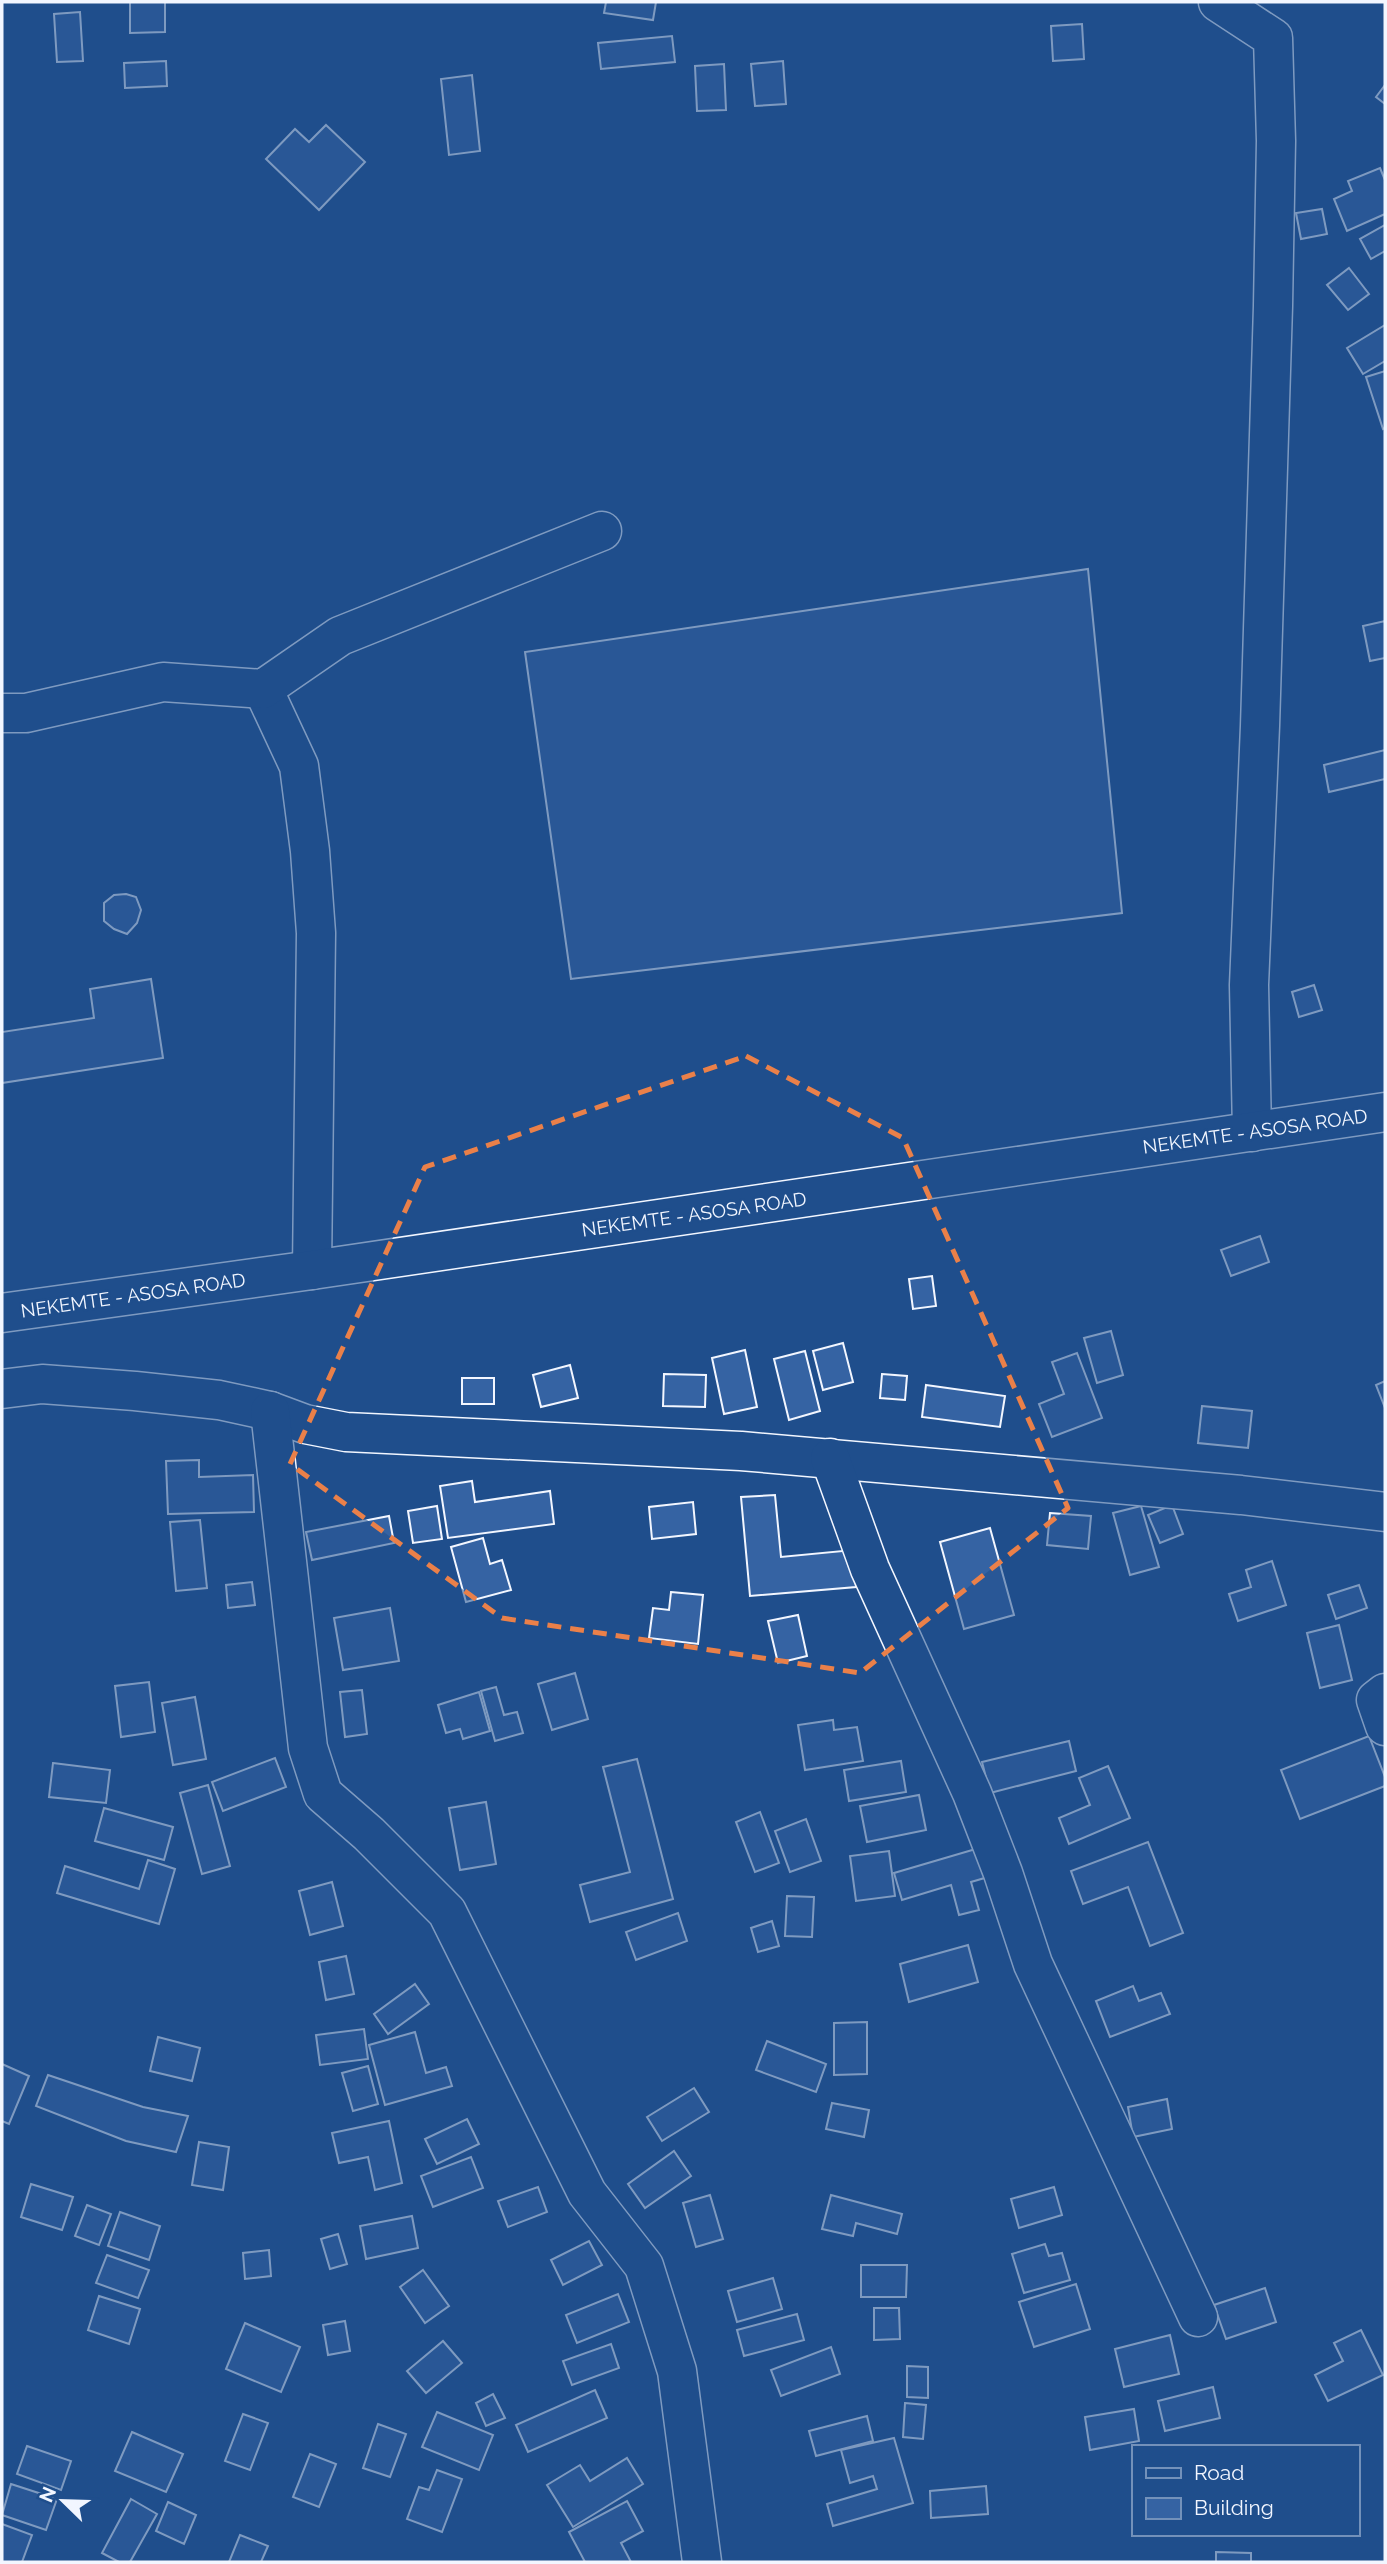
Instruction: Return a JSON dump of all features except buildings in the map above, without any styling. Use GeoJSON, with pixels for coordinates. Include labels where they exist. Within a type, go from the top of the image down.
{"type":"FeatureCollection","features":[{"type":"Feature","properties":{"kind":"main road"},"geometry":{"type":"LineString","coordinates":[[1218,2],[1273,37],[1276,141],[1273,306],[1261,712],[1249,985],[1252,1132]]}},
{"type":"Feature","properties":{"kind":"main road"},"geometry":{"type":"LineString","coordinates":[[2,713],[26,713],[163,682],[263,689],[340,636],[602,530]]}},
{"type":"Feature","properties":{"kind":"main road"},"geometry":{"type":"LineString","coordinates":[[263,689],[299,766],[310,851],[316,933],[312,1270]]}},
{"type":"Feature","properties":{"kind":"main road","name":"NEKEMTE - ASOSA ROAD"},"geometry":{"type":"LineString","coordinates":[[2,1313],[1385,1112]]}},
{"type":"Feature","properties":{"kind":"main road"},"geometry":{"type":"LineString","coordinates":[[2,1389],[42,1384],[219,1400],[345,1432],[741,1451],[1241,1495],[1385,1512]]}},
{"type":"Feature","properties":{"kind":"main road"},"geometry":{"type":"LineString","coordinates":[[270,1411],[308,1748],[323,1794],[369,1834],[447,1912],[587,2193],[644,2266],[677,2371],[702,2562]]}},
{"type":"Feature","properties":{"kind":"main road"},"geometry":{"type":"LineString","coordinates":[[831,1458],[870,1569],[972,1793],[1003,1873],[1033,1964],[1198,2317]]}},
{"type":"Feature","properties":{"kind":"main road"},"geometry":{"type":"LineString","coordinates":[[1385,1693],[1376,1700],[1385,1726]]}},
{"type":"Feature","properties":{"kind":"highlighted area"},"geometry":{"type":"Polygon","coordinates":[[[746,1056],[903,1138],[1068,1508],[860,1673],[502,1618],[290,1464],[425,1167],[746,1056]]]}}]}
